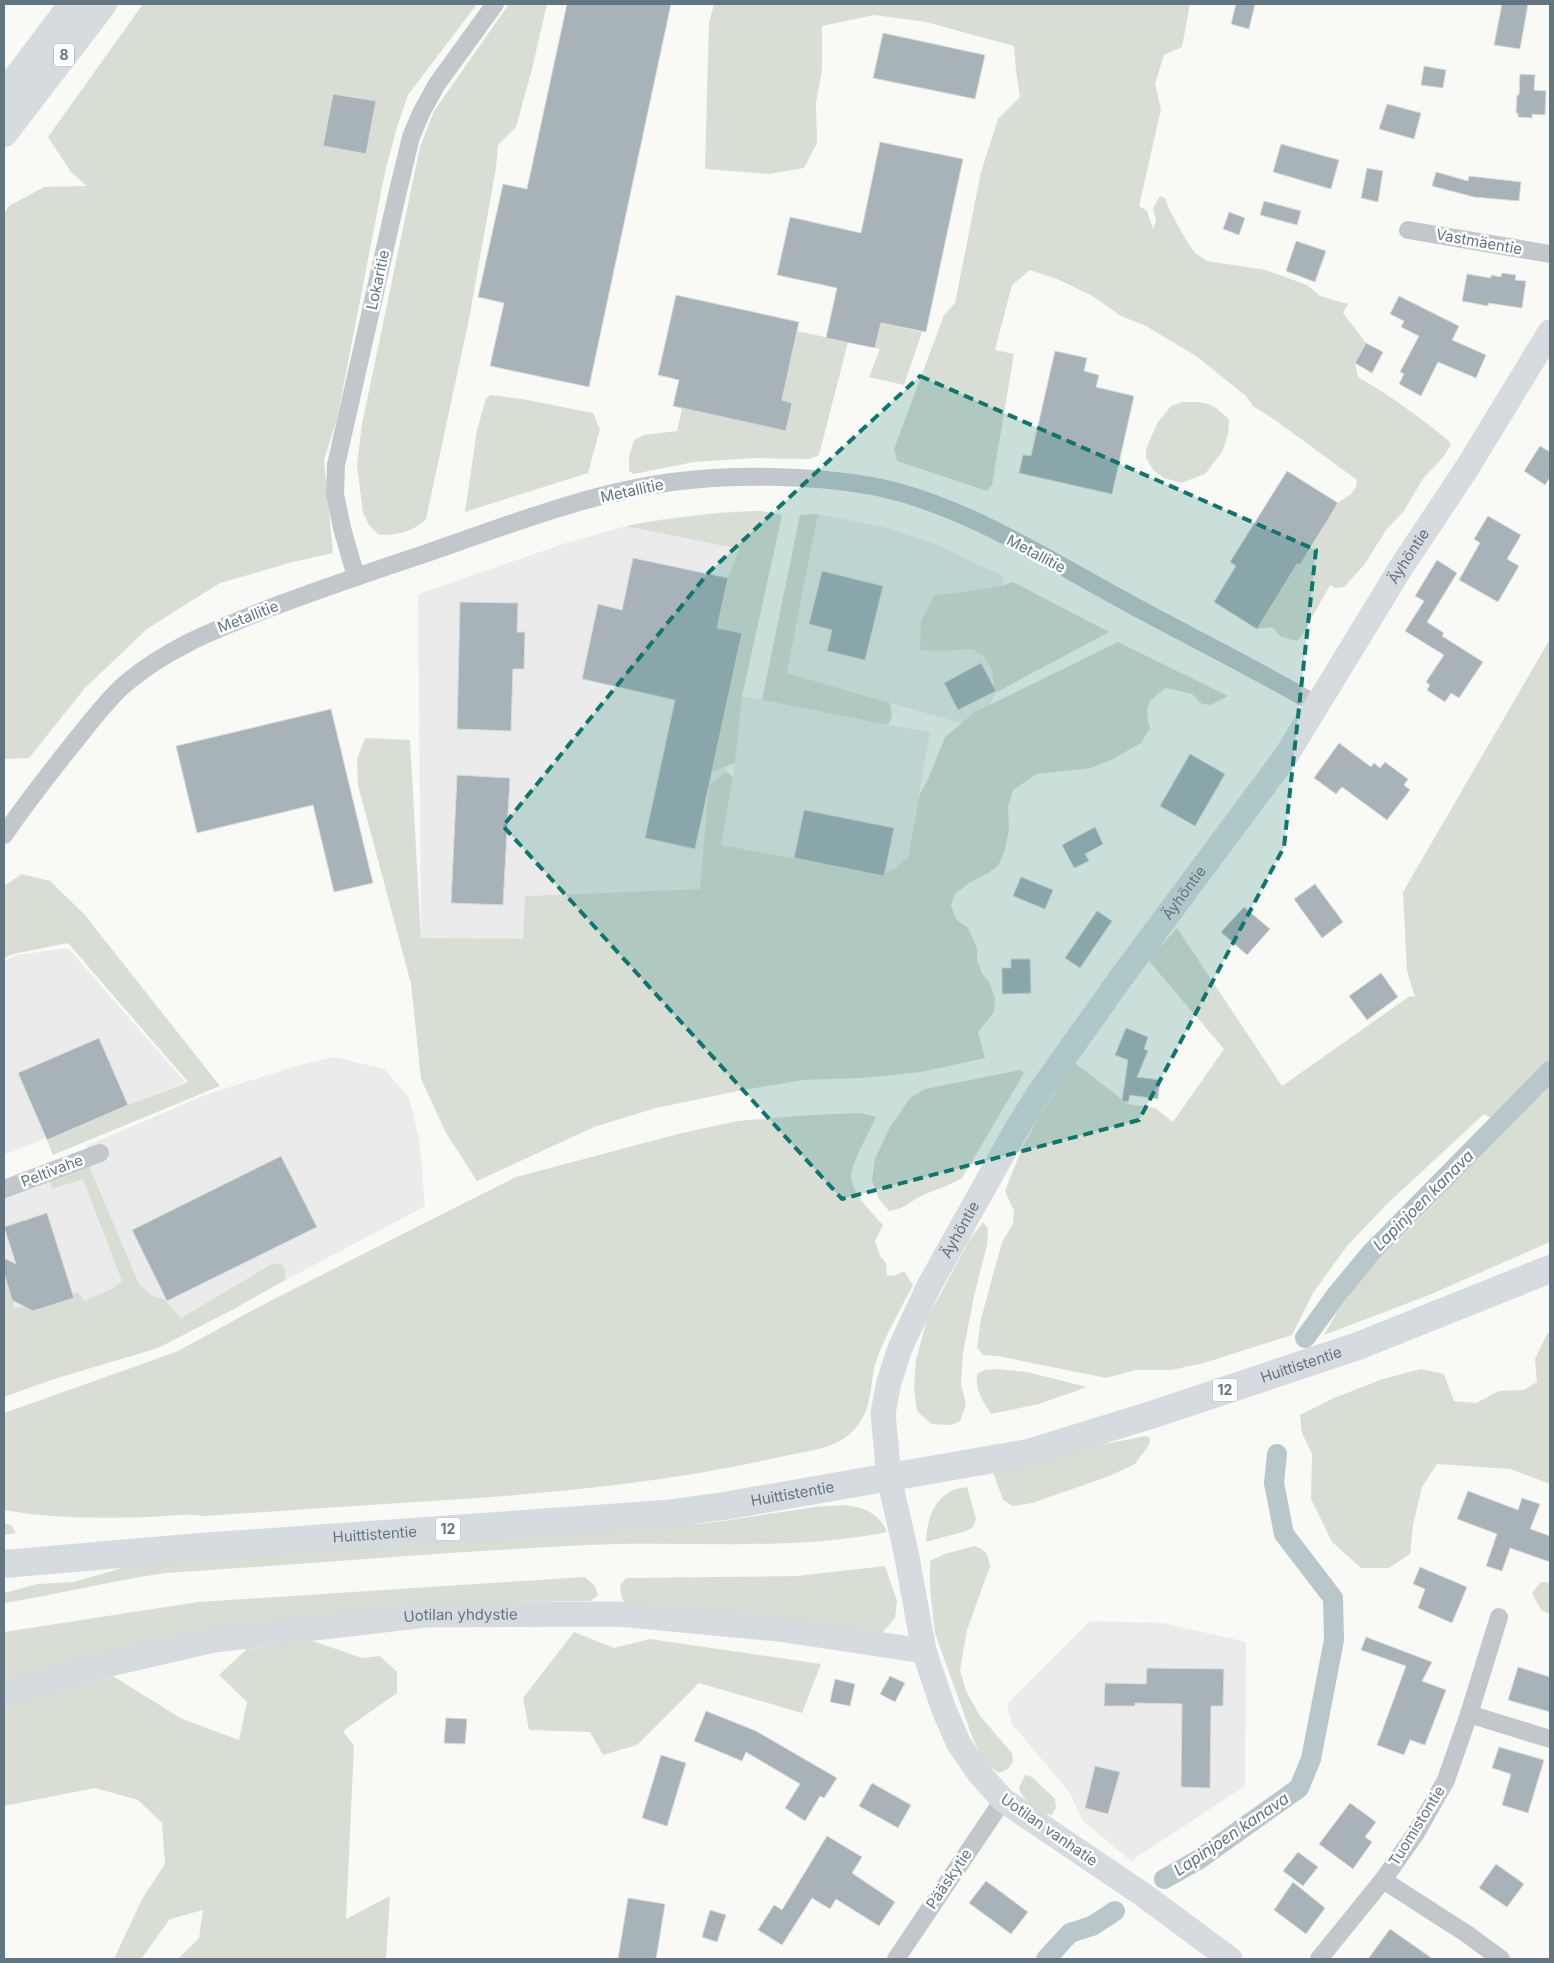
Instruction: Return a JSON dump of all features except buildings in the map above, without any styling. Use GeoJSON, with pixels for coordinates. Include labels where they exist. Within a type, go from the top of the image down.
{"type":"FeatureCollection","features":[{"type":"Feature","properties":{"kind":"highway","name":"8"},"geometry":{"type":"LineString","coordinates":[[4,95],[73,4]]}},
{"type":"Feature","properties":{"kind":"highway","name":"8"},"geometry":{"type":"LineString","coordinates":[[4,133],[103,4]]}},
{"type":"Feature","properties":{"kind":"highway","name":"Huittistentie"},"geometry":{"type":"LineString","coordinates":[[4,1564],[200,1547],[665,1514],[724,1506],[1028,1453],[1145,1417],[1358,1346],[1550,1269]]}},
{"type":"Feature","properties":{"kind":"main road","name":"Äyhöntie"},"geometry":{"type":"LineString","coordinates":[[889,1478],[883,1412],[889,1382],[900,1348],[930,1284],[997,1162],[1045,1085],[1123,975],[1286,756],[1400,569],[1467,468],[1550,332]]}},
{"type":"Feature","properties":{"kind":"main road","name":"Uotilan vanhatie"},"geometry":{"type":"LineString","coordinates":[[889,1478],[906,1552],[924,1651],[944,1710],[960,1744],[979,1773],[1003,1800],[1142,1894],[1230,1959]]}},
{"type":"Feature","properties":{"kind":"main road","name":"Uotilan yhdystie"},"geometry":{"type":"LineString","coordinates":[[4,1694],[105,1665],[214,1640],[426,1615],[618,1614],[778,1629],[924,1651]]}},
{"type":"Feature","properties":{"kind":"street","name":"Lokaritie"},"geometry":{"type":"LineString","coordinates":[[356,577],[338,511],[336,465],[397,195],[412,137],[422,113],[437,84],[495,4]]}},
{"type":"Feature","properties":{"kind":"street","name":"Vastmäentie"},"geometry":{"type":"LineString","coordinates":[[1408,230],[1550,254]]}},
{"type":"Feature","properties":{"kind":"street","name":"Metallitie"},"geometry":{"type":"LineString","coordinates":[[4,834],[94,718],[123,686],[162,657],[201,635],[356,577],[536,516],[606,495],[668,482],[750,477],[817,480],[873,486],[930,503],[1020,544],[1317,705]]}},
{"type":"Feature","properties":{"kind":"street","name":"Peltivahe"},"geometry":{"type":"LineString","coordinates":[[4,1189],[100,1153]]}},
{"type":"Feature","properties":{"kind":"street","name":"Tuomistontie"},"geometry":{"type":"LineString","coordinates":[[1319,1959],[1383,1880],[1416,1833],[1446,1780],[1469,1714],[1498,1617]]}},
{"type":"Feature","properties":{"kind":"street"},"geometry":{"type":"LineString","coordinates":[[1469,1714],[1550,1739]]}},
{"type":"Feature","properties":{"kind":"street","name":"Pääskytie"},"geometry":{"type":"LineString","coordinates":[[896,1959],[1003,1800]]}},
{"type":"Feature","properties":{"kind":"street"},"geometry":{"type":"LineString","coordinates":[[1383,1880],[1501,1959]]}},
{"type":"Feature","properties":{"kind":"highlighted area"},"geometry":{"type":"Polygon","coordinates":[[[920,376],[1316,550],[1284,847],[1139,1120],[842,1199],[503,826],[709,572],[920,376]]]}},
{"type":"Feature","properties":{"kind":"shaded area"},"geometry":{"type":"Polygon","coordinates":[[[143,4],[477,4],[408,95],[385,172],[337,419],[324,460],[333,553],[293,562],[220,583],[147,629],[85,688],[29,758],[4,759],[4,213],[9,206],[44,187],[87,186],[71,172],[48,137],[143,4]]]}},
{"type":"Feature","properties":{"kind":"shaded area"},"geometry":{"type":"Polygon","coordinates":[[[509,4],[547,4],[516,127],[498,145],[496,168],[469,319],[426,519],[416,527],[404,532],[379,535],[369,525],[363,513],[357,465],[362,424],[420,147],[434,111],[509,4]]]}},
{"type":"Feature","properties":{"kind":"shaded area"},"geometry":{"type":"Polygon","coordinates":[[[714,4],[1190,4],[1182,47],[1164,55],[1155,84],[1161,109],[1139,206],[1147,211],[1153,229],[1156,221],[1153,208],[1160,196],[1165,198],[1186,240],[1195,253],[1207,261],[1266,270],[1307,285],[1320,296],[1348,304],[1343,313],[1366,343],[1355,363],[1358,377],[1382,391],[1415,415],[1448,440],[1451,445],[1444,456],[1422,480],[1404,511],[1386,530],[1364,565],[1344,587],[1336,588],[1330,585],[1303,634],[1297,641],[1281,637],[1272,627],[1257,629],[1297,564],[1300,565],[1338,503],[1352,493],[1356,487],[1357,480],[1253,406],[1246,396],[1196,356],[1146,326],[1121,316],[1091,295],[1057,279],[1030,270],[1012,285],[995,350],[1014,354],[992,485],[987,491],[897,461],[894,449],[944,315],[955,303],[981,172],[998,119],[1020,97],[1014,46],[926,22],[874,15],[822,26],[822,70],[816,103],[817,143],[804,168],[769,174],[705,169],[709,23],[714,4]]]}},
{"type":"Feature","properties":{"kind":"shaded area"},"geometry":{"type":"Polygon","coordinates":[[[881,323],[922,332],[904,385],[869,377],[880,349],[875,348],[881,323]]]}},
{"type":"Feature","properties":{"kind":"shaded area"},"geometry":{"type":"Polygon","coordinates":[[[797,331],[848,342],[819,455],[810,459],[754,458],[694,462],[634,474],[629,471],[629,457],[634,440],[644,435],[677,431],[682,408],[782,400],[797,331]]]}},
{"type":"Feature","properties":{"kind":"shaded area"},"geometry":{"type":"Polygon","coordinates":[[[491,395],[593,413],[600,429],[588,473],[465,512],[477,430],[486,398],[491,395]]]}},
{"type":"Feature","properties":{"kind":"shaded area"},"geometry":{"type":"Polygon","coordinates":[[[1183,402],[1209,404],[1229,420],[1228,435],[1222,452],[1205,474],[1181,483],[1164,478],[1154,471],[1146,458],[1146,449],[1158,422],[1171,406],[1183,402]]]}},
{"type":"Feature","properties":{"kind":"shaded area"},"geometry":{"type":"Polygon","coordinates":[[[761,511],[782,515],[742,696],[930,732],[904,878],[721,845],[735,763],[741,702],[700,889],[526,896],[523,939],[421,939],[418,594],[566,543],[626,526],[663,519],[723,512],[761,511]]]}},
{"type":"Feature","properties":{"kind":"shaded area"},"geometry":{"type":"Polygon","coordinates":[[[761,511],[782,515],[742,696],[735,763],[712,772],[741,633],[717,628],[728,578],[739,549],[626,526],[693,516],[761,511]]]}},
{"type":"Feature","properties":{"kind":"shaded area"},"geometry":{"type":"Polygon","coordinates":[[[818,514],[883,527],[932,543],[1003,576],[995,693],[981,729],[787,673],[818,514]]]}},
{"type":"Feature","properties":{"kind":"shaded area"},"geometry":{"type":"Polygon","coordinates":[[[818,514],[787,673],[890,703],[892,716],[888,725],[762,700],[800,515],[818,514]]]}},
{"type":"Feature","properties":{"kind":"shaded area"},"geometry":{"type":"Polygon","coordinates":[[[1013,582],[1109,632],[995,693],[992,670],[984,656],[972,649],[920,650],[921,621],[934,596],[1002,586],[1013,582]]]}},
{"type":"Feature","properties":{"kind":"shaded area"},"geometry":{"type":"Polygon","coordinates":[[[1550,639],[1550,1242],[1429,1295],[1324,1335],[1357,1282],[1436,1202],[1495,1136],[1507,1127],[1484,1114],[1387,1204],[1347,1246],[1313,1293],[1292,1335],[1204,1363],[1171,1370],[1136,1370],[1106,1378],[998,1356],[983,1355],[977,1348],[981,1319],[1002,1242],[1013,1224],[1014,1211],[1005,1191],[1022,1148],[1039,1117],[1075,1063],[1128,1104],[1155,1108],[1173,1122],[1224,1049],[1148,960],[1177,928],[1282,1086],[1410,996],[1415,997],[1407,971],[1403,892],[1550,639]]]}},
{"type":"Feature","properties":{"kind":"shaded area"},"geometry":{"type":"Polygon","coordinates":[[[1118,642],[1228,696],[1211,705],[1202,704],[1192,694],[1166,688],[1151,701],[1147,709],[1150,728],[1141,743],[1113,759],[1091,768],[1037,774],[1013,790],[1008,807],[1009,829],[1005,850],[998,866],[969,883],[954,895],[951,906],[956,919],[968,928],[977,948],[977,960],[982,973],[989,982],[995,997],[994,1012],[978,1032],[985,1058],[921,1072],[863,1078],[803,1080],[656,1108],[594,1127],[477,1181],[446,1133],[421,1079],[411,984],[358,785],[357,759],[365,738],[410,740],[421,938],[523,939],[525,896],[700,889],[709,785],[726,772],[733,777],[721,845],[882,874],[894,869],[908,857],[919,796],[945,737],[975,712],[1118,642]]]}},
{"type":"Feature","properties":{"kind":"shaded area"},"geometry":{"type":"Polygon","coordinates":[[[22,874],[50,881],[84,914],[220,1086],[53,1155],[47,1140],[128,1105],[188,1082],[68,943],[13,954],[4,958],[4,886],[22,874]]]}},
{"type":"Feature","properties":{"kind":"shaded area"},"geometry":{"type":"Polygon","coordinates":[[[68,948],[185,1082],[4,1155],[4,961],[17,955],[68,948]]]}},
{"type":"Feature","properties":{"kind":"shaded area"},"geometry":{"type":"Polygon","coordinates":[[[334,1057],[384,1069],[409,1097],[420,1145],[425,1206],[158,1348],[21,1325],[4,1273],[4,1193],[92,1160],[86,1146],[205,1095],[296,1066],[334,1057]]]}},
{"type":"Feature","properties":{"kind":"shaded area"},"geometry":{"type":"Polygon","coordinates":[[[1020,1070],[1024,1073],[962,1178],[921,1196],[902,1207],[889,1211],[879,1199],[872,1180],[875,1159],[889,1129],[910,1098],[925,1089],[1020,1070]]]}},
{"type":"Feature","properties":{"kind":"shaded area"},"geometry":{"type":"Polygon","coordinates":[[[860,1113],[876,1117],[854,1163],[851,1176],[852,1182],[863,1202],[883,1225],[875,1241],[880,1256],[886,1263],[887,1275],[894,1276],[904,1271],[913,1285],[878,1356],[865,1413],[853,1431],[837,1442],[809,1451],[682,1476],[534,1494],[204,1516],[77,1517],[40,1515],[4,1510],[4,1413],[176,1352],[270,1301],[516,1177],[682,1133],[738,1121],[860,1113]]]}},
{"type":"Feature","properties":{"kind":"shaded area"},"geometry":{"type":"Polygon","coordinates":[[[89,1166],[139,1284],[151,1295],[165,1300],[181,1318],[272,1264],[281,1264],[285,1268],[285,1280],[158,1348],[51,1380],[4,1397],[4,1273],[15,1308],[78,1292],[84,1301],[112,1289],[122,1281],[83,1179],[52,1189],[50,1180],[89,1166]]]}},
{"type":"Feature","properties":{"kind":"shaded area"},"geometry":{"type":"Polygon","coordinates":[[[983,1222],[988,1229],[987,1245],[974,1296],[963,1353],[961,1384],[966,1405],[960,1421],[952,1425],[931,1424],[917,1411],[914,1387],[916,1360],[927,1319],[970,1239],[983,1222]]]}},
{"type":"Feature","properties":{"kind":"shaded area"},"geometry":{"type":"Polygon","coordinates":[[[1550,1332],[1550,1484],[1510,1469],[1437,1464],[1422,1487],[1413,1525],[1410,1554],[1389,1568],[1361,1568],[1332,1542],[1311,1499],[1312,1454],[1302,1433],[1300,1415],[1334,1398],[1383,1379],[1421,1369],[1444,1374],[1454,1401],[1476,1403],[1499,1391],[1524,1390],[1537,1382],[1535,1359],[1547,1334],[1550,1332]]]}},
{"type":"Feature","properties":{"kind":"shaded area"},"geometry":{"type":"Polygon","coordinates":[[[997,1369],[1027,1372],[1087,1387],[1039,1404],[991,1414],[982,1400],[977,1374],[985,1370],[997,1369]]]}},
{"type":"Feature","properties":{"kind":"shaded area"},"geometry":{"type":"Polygon","coordinates":[[[1146,1436],[1150,1438],[1149,1445],[1135,1464],[1107,1477],[1032,1503],[1013,1506],[1003,1500],[991,1466],[1146,1436]]]}},
{"type":"Feature","properties":{"kind":"shaded area"},"geometry":{"type":"Polygon","coordinates":[[[967,1487],[976,1519],[973,1527],[966,1531],[926,1542],[929,1521],[938,1502],[950,1492],[967,1487]]]}},
{"type":"Feature","properties":{"kind":"shaded area"},"geometry":{"type":"Polygon","coordinates":[[[844,1505],[875,1515],[887,1532],[813,1542],[587,1545],[165,1573],[4,1603],[4,1593],[37,1584],[74,1582],[153,1559],[709,1523],[815,1507],[844,1505]]]}},
{"type":"Feature","properties":{"kind":"shaded area"},"geometry":{"type":"Polygon","coordinates":[[[4,1523],[11,1525],[16,1533],[4,1535],[4,1523]]]}},
{"type":"Feature","properties":{"kind":"shaded area"},"geometry":{"type":"Polygon","coordinates":[[[974,1546],[982,1549],[987,1554],[990,1566],[967,1630],[960,1670],[966,1691],[980,1716],[1012,1753],[1013,1762],[1008,1769],[999,1773],[985,1763],[973,1739],[935,1633],[930,1589],[930,1561],[945,1554],[974,1546]]]}},
{"type":"Feature","properties":{"kind":"shaded area"},"geometry":{"type":"Polygon","coordinates":[[[885,1566],[897,1601],[895,1618],[882,1633],[629,1606],[622,1599],[620,1586],[626,1578],[797,1576],[885,1566]]]}},
{"type":"Feature","properties":{"kind":"shaded area"},"geometry":{"type":"Polygon","coordinates":[[[585,1577],[595,1586],[598,1595],[591,1601],[509,1602],[4,1682],[4,1632],[198,1602],[585,1577]]]}},
{"type":"Feature","properties":{"kind":"shaded area"},"geometry":{"type":"Polygon","coordinates":[[[1541,1582],[1550,1583],[1550,1614],[1541,1610],[1532,1593],[1541,1582]]]}},
{"type":"Feature","properties":{"kind":"shaded area"},"geometry":{"type":"Polygon","coordinates":[[[1090,1621],[1163,1623],[1246,1642],[1245,1786],[1131,1861],[1082,1820],[1070,1793],[1012,1724],[1007,1704],[1090,1621]]]}},
{"type":"Feature","properties":{"kind":"shaded area"},"geometry":{"type":"Polygon","coordinates":[[[574,1632],[614,1648],[650,1639],[821,1664],[802,1713],[699,1683],[637,1745],[603,1755],[590,1732],[529,1730],[523,1698],[574,1632]]]}},
{"type":"Feature","properties":{"kind":"shaded area"},"geometry":{"type":"Polygon","coordinates":[[[310,1640],[362,1658],[380,1656],[397,1672],[397,1693],[343,1731],[354,1746],[346,1919],[390,1896],[386,1959],[178,1959],[199,1938],[203,1910],[170,1919],[141,1959],[114,1959],[142,1899],[165,1864],[162,1823],[138,1800],[95,1788],[4,1806],[4,1705],[113,1676],[182,1719],[239,1740],[247,1702],[219,1675],[247,1649],[310,1640]]]}},
{"type":"Feature","properties":{"kind":"shaded area"},"geometry":{"type":"Polygon","coordinates":[[[1025,1775],[1032,1777],[1055,1799],[1056,1808],[1052,1815],[1036,1809],[1021,1793],[1019,1788],[1025,1775]]]}},
{"type":"Feature","properties":{"kind":"waterway","name":"Lapinjoen kanava"},"geometry":{"type":"LineString","coordinates":[[1305,1338],[1337,1294],[1370,1254],[1550,1071]]}},
{"type":"Feature","properties":{"kind":"waterway","name":"Lapinjoen kanava"},"geometry":{"type":"LineString","coordinates":[[1164,1879],[1198,1860],[1299,1788],[1311,1759],[1334,1640],[1333,1598],[1284,1534],[1274,1483],[1277,1454]]}},
{"type":"Feature","properties":{"kind":"waterway","name":"Lapinjoen kanava"},"geometry":{"type":"LineString","coordinates":[[1046,1959],[1070,1933],[1092,1926],[1115,1911]]}}]}
